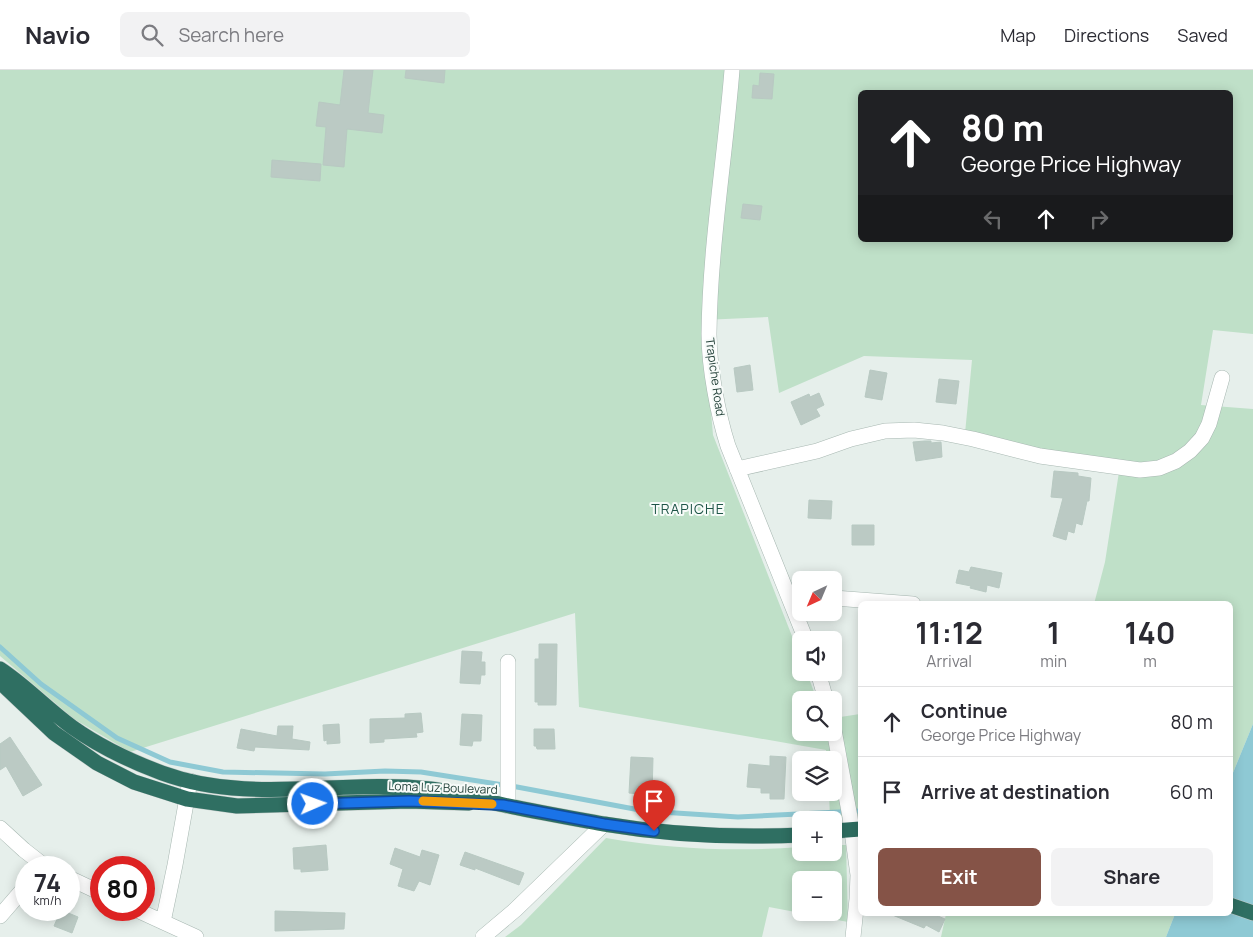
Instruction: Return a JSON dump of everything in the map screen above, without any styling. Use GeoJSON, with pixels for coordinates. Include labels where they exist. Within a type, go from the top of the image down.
{"type":"FeatureCollection","features":[{"type":"Feature","properties":{"kind":"highway"},"geometry":{"type":"LineString","coordinates":[[0,669],[72,727],[100,746],[146,767],[190,781],[238,789],[282,790],[379,786],[431,789],[604,824],[668,833],[710,836],[792,835]]}},
{"type":"Feature","properties":{"kind":"highway","name":"Loma Luz Boulevard"},"geometry":{"type":"LineString","coordinates":[[0,682],[54,733],[97,763],[134,782],[187,799],[237,806],[409,801],[506,805]]}},
{"type":"Feature","properties":{"kind":"highway"},"geometry":{"type":"LineString","coordinates":[[842,830],[856,829]]}},
{"type":"Feature","properties":{"kind":"highway"},"geometry":{"type":"LineString","coordinates":[[1233,906],[1253,913]]}},
{"type":"Feature","properties":{"kind":"street","name":"Trapiche Road"},"geometry":{"type":"LineString","coordinates":[[732,70],[716,218],[709,336],[711,360],[722,425],[737,469],[792,592]]}},
{"type":"Feature","properties":{"kind":"street"},"geometry":{"type":"LineString","coordinates":[[737,469],[817,451],[851,439],[885,431],[914,430],[958,436],[1040,456],[1140,470],[1159,468],[1176,461],[1190,451],[1202,438],[1209,424],[1222,378]]}},
{"type":"Feature","properties":{"kind":"street"},"geometry":{"type":"LineString","coordinates":[[842,599],[874,601]]}},
{"type":"Feature","properties":{"kind":"street"},"geometry":{"type":"LineString","coordinates":[[506,805],[508,662]]}},
{"type":"Feature","properties":{"kind":"street"},"geometry":{"type":"LineString","coordinates":[[836,741],[856,829],[858,875],[853,937]]}},
{"type":"Feature","properties":{"kind":"street"},"geometry":{"type":"LineString","coordinates":[[163,922],[190,781]]}},
{"type":"Feature","properties":{"kind":"street"},"geometry":{"type":"LineString","coordinates":[[483,937],[515,910],[604,824]]}},
{"type":"Feature","properties":{"kind":"street"},"geometry":{"type":"LineString","coordinates":[[0,828],[32,856]]}},
{"type":"Feature","properties":{"kind":"street"},"geometry":{"type":"LineString","coordinates":[[0,916],[15,899]]}},
{"type":"Feature","properties":{"kind":"street"},"geometry":{"type":"LineString","coordinates":[[155,918],[186,935]]}},
{"type":"Feature","properties":{"kind":"green space"},"geometry":{"type":"Polygon","coordinates":[[[0,70],[1253,70],[1253,334],[1213,330],[1201,405],[1253,409],[1253,724],[1233,773],[1233,601],[1095,601],[1105,562],[1119,472],[964,444],[972,360],[864,356],[779,393],[768,317],[703,320],[713,435],[792,636],[792,681],[810,681],[814,691],[792,691],[792,741],[842,741],[842,717],[858,714],[858,816],[842,818],[842,811],[830,811],[829,801],[842,801],[842,751],[826,751],[579,707],[575,613],[130,752],[74,719],[0,656],[0,70]]]}},
{"type":"Feature","properties":{"kind":"green space"},"geometry":{"type":"Polygon","coordinates":[[[606,838],[654,845],[703,849],[792,848],[792,861],[842,861],[842,845],[846,845],[848,922],[842,921],[842,871],[792,871],[792,911],[769,907],[762,937],[505,937],[521,925],[606,838]]]}},
{"type":"Feature","properties":{"kind":"green space"},"geometry":{"type":"Polygon","coordinates":[[[946,916],[1174,916],[1166,937],[941,937],[946,916]]]}},
{"type":"Feature","properties":{"kind":"water"},"geometry":{"type":"Polygon","coordinates":[[[1253,724],[1253,937],[1166,937],[1174,916],[1233,916],[1233,773],[1253,724]]]}},
{"type":"Feature","properties":{"kind":"building"},"geometry":{"type":"Polygon","coordinates":[[[344,70],[373,70],[368,113],[384,115],[382,133],[347,129],[344,167],[323,165],[326,127],[316,126],[319,102],[340,105],[344,70]]]}},
{"type":"Feature","properties":{"kind":"building"},"geometry":{"type":"Polygon","coordinates":[[[406,70],[445,70],[444,83],[405,78],[406,70]]]}},
{"type":"Feature","properties":{"kind":"building"},"geometry":{"type":"Polygon","coordinates":[[[760,73],[774,74],[772,99],[752,98],[753,85],[759,86],[760,73]]]}},
{"type":"Feature","properties":{"kind":"building"},"geometry":{"type":"Polygon","coordinates":[[[272,160],[321,164],[320,181],[271,177],[272,160]]]}},
{"type":"Feature","properties":{"kind":"building"},"geometry":{"type":"Polygon","coordinates":[[[743,204],[762,206],[760,220],[741,218],[743,204]]]}},
{"type":"Feature","properties":{"kind":"building"},"geometry":{"type":"Polygon","coordinates":[[[750,365],[753,390],[737,392],[734,368],[750,365]]]}},
{"type":"Feature","properties":{"kind":"building"},"geometry":{"type":"Polygon","coordinates":[[[870,370],[887,373],[882,400],[865,397],[870,370]]]}},
{"type":"Feature","properties":{"kind":"building"},"geometry":{"type":"Polygon","coordinates":[[[939,379],[959,381],[956,404],[936,402],[939,379]]]}},
{"type":"Feature","properties":{"kind":"building"},"geometry":{"type":"Polygon","coordinates":[[[819,393],[824,405],[816,409],[820,416],[801,425],[791,402],[809,394],[810,397],[819,393]]]}},
{"type":"Feature","properties":{"kind":"building"},"geometry":{"type":"Polygon","coordinates":[[[931,441],[931,443],[941,442],[942,457],[916,461],[913,442],[931,441]]]}},
{"type":"Feature","properties":{"kind":"building"},"geometry":{"type":"Polygon","coordinates":[[[1054,471],[1078,473],[1078,476],[1091,478],[1089,501],[1087,501],[1082,525],[1076,523],[1074,533],[1068,531],[1066,540],[1053,536],[1063,498],[1051,497],[1054,471]]]}},
{"type":"Feature","properties":{"kind":"building"},"geometry":{"type":"Polygon","coordinates":[[[809,500],[832,501],[831,519],[808,518],[809,500]]]}},
{"type":"Feature","properties":{"kind":"building"},"geometry":{"type":"Polygon","coordinates":[[[852,525],[874,525],[874,545],[852,545],[852,525]]]}},
{"type":"Feature","properties":{"kind":"building"},"geometry":{"type":"Polygon","coordinates":[[[971,567],[1002,573],[999,588],[987,585],[986,592],[956,583],[959,570],[969,572],[971,567]]]}},
{"type":"Feature","properties":{"kind":"building"},"geometry":{"type":"Polygon","coordinates":[[[539,644],[557,644],[556,705],[538,705],[538,702],[535,702],[535,659],[539,659],[539,644]]]}},
{"type":"Feature","properties":{"kind":"building"},"geometry":{"type":"Polygon","coordinates":[[[462,651],[482,652],[481,662],[485,662],[485,675],[481,675],[480,684],[460,683],[462,651]]]}},
{"type":"Feature","properties":{"kind":"building"},"geometry":{"type":"Polygon","coordinates":[[[421,713],[423,732],[416,733],[417,737],[384,739],[384,742],[370,743],[370,719],[405,718],[405,714],[421,713]]]}},
{"type":"Feature","properties":{"kind":"building"},"geometry":{"type":"Polygon","coordinates":[[[462,714],[482,715],[481,741],[473,741],[472,746],[460,745],[462,714]]]}},
{"type":"Feature","properties":{"kind":"building"},"geometry":{"type":"Polygon","coordinates":[[[339,724],[340,743],[327,744],[327,740],[324,741],[323,725],[339,724]]]}},
{"type":"Feature","properties":{"kind":"building"},"geometry":{"type":"Polygon","coordinates":[[[278,726],[293,726],[292,739],[310,742],[309,750],[255,747],[254,751],[237,748],[241,729],[277,736],[278,726]]]}},
{"type":"Feature","properties":{"kind":"building"},"geometry":{"type":"Polygon","coordinates":[[[534,729],[554,729],[555,749],[537,749],[534,746],[534,729]]]}},
{"type":"Feature","properties":{"kind":"building"},"geometry":{"type":"Polygon","coordinates":[[[10,737],[42,785],[23,796],[6,766],[0,770],[0,744],[10,737]]]}},
{"type":"Feature","properties":{"kind":"building"},"geometry":{"type":"Polygon","coordinates":[[[770,756],[786,757],[784,799],[770,799],[770,793],[761,793],[761,788],[747,787],[749,764],[770,766],[770,756]]]}},
{"type":"Feature","properties":{"kind":"building"},"geometry":{"type":"Polygon","coordinates":[[[631,757],[653,758],[652,795],[629,793],[631,757]]]}},
{"type":"Feature","properties":{"kind":"building"},"geometry":{"type":"Polygon","coordinates":[[[326,845],[328,870],[301,872],[301,869],[294,869],[293,848],[326,845]]]}},
{"type":"Feature","properties":{"kind":"building"},"geometry":{"type":"Polygon","coordinates":[[[395,848],[420,857],[422,850],[439,855],[430,885],[419,881],[414,891],[398,886],[403,869],[390,864],[395,848]]]}},
{"type":"Feature","properties":{"kind":"building"},"geometry":{"type":"Polygon","coordinates":[[[465,852],[524,873],[519,885],[475,868],[475,870],[460,865],[465,852]]]}},
{"type":"Feature","properties":{"kind":"building"},"geometry":{"type":"Polygon","coordinates":[[[275,911],[345,913],[344,929],[275,931],[275,911]]]}},
{"type":"Feature","properties":{"kind":"building"},"geometry":{"type":"Polygon","coordinates":[[[895,916],[938,916],[945,919],[939,932],[926,925],[924,928],[895,916]]]}},
{"type":"Feature","properties":{"kind":"building"},"geometry":{"type":"Polygon","coordinates":[[[56,921],[76,921],[72,933],[54,926],[56,921]]]}},
{"type":"Feature","properties":{"kind":"waterway"},"geometry":{"type":"LineString","coordinates":[[0,647],[41,684],[117,738],[170,762],[223,772],[325,774],[385,771],[421,772],[517,787],[645,811],[738,817],[858,811]]}},
{"type":"Feature","properties":{"kind":"slow traffic"},"geometry":{"type":"LineString","coordinates":[[423,801],[492,804]]}},
{"type":"Feature","properties":{"kind":"district","name":"TRAPICHE"},"geometry":{"type":"Point","coordinates":[688,509]}},
{"type":"Feature","properties":{"kind":"route"},"geometry":{"type":"LineString","coordinates":[[313,804],[409,801],[503,805],[604,824],[654,831]]}}]}
